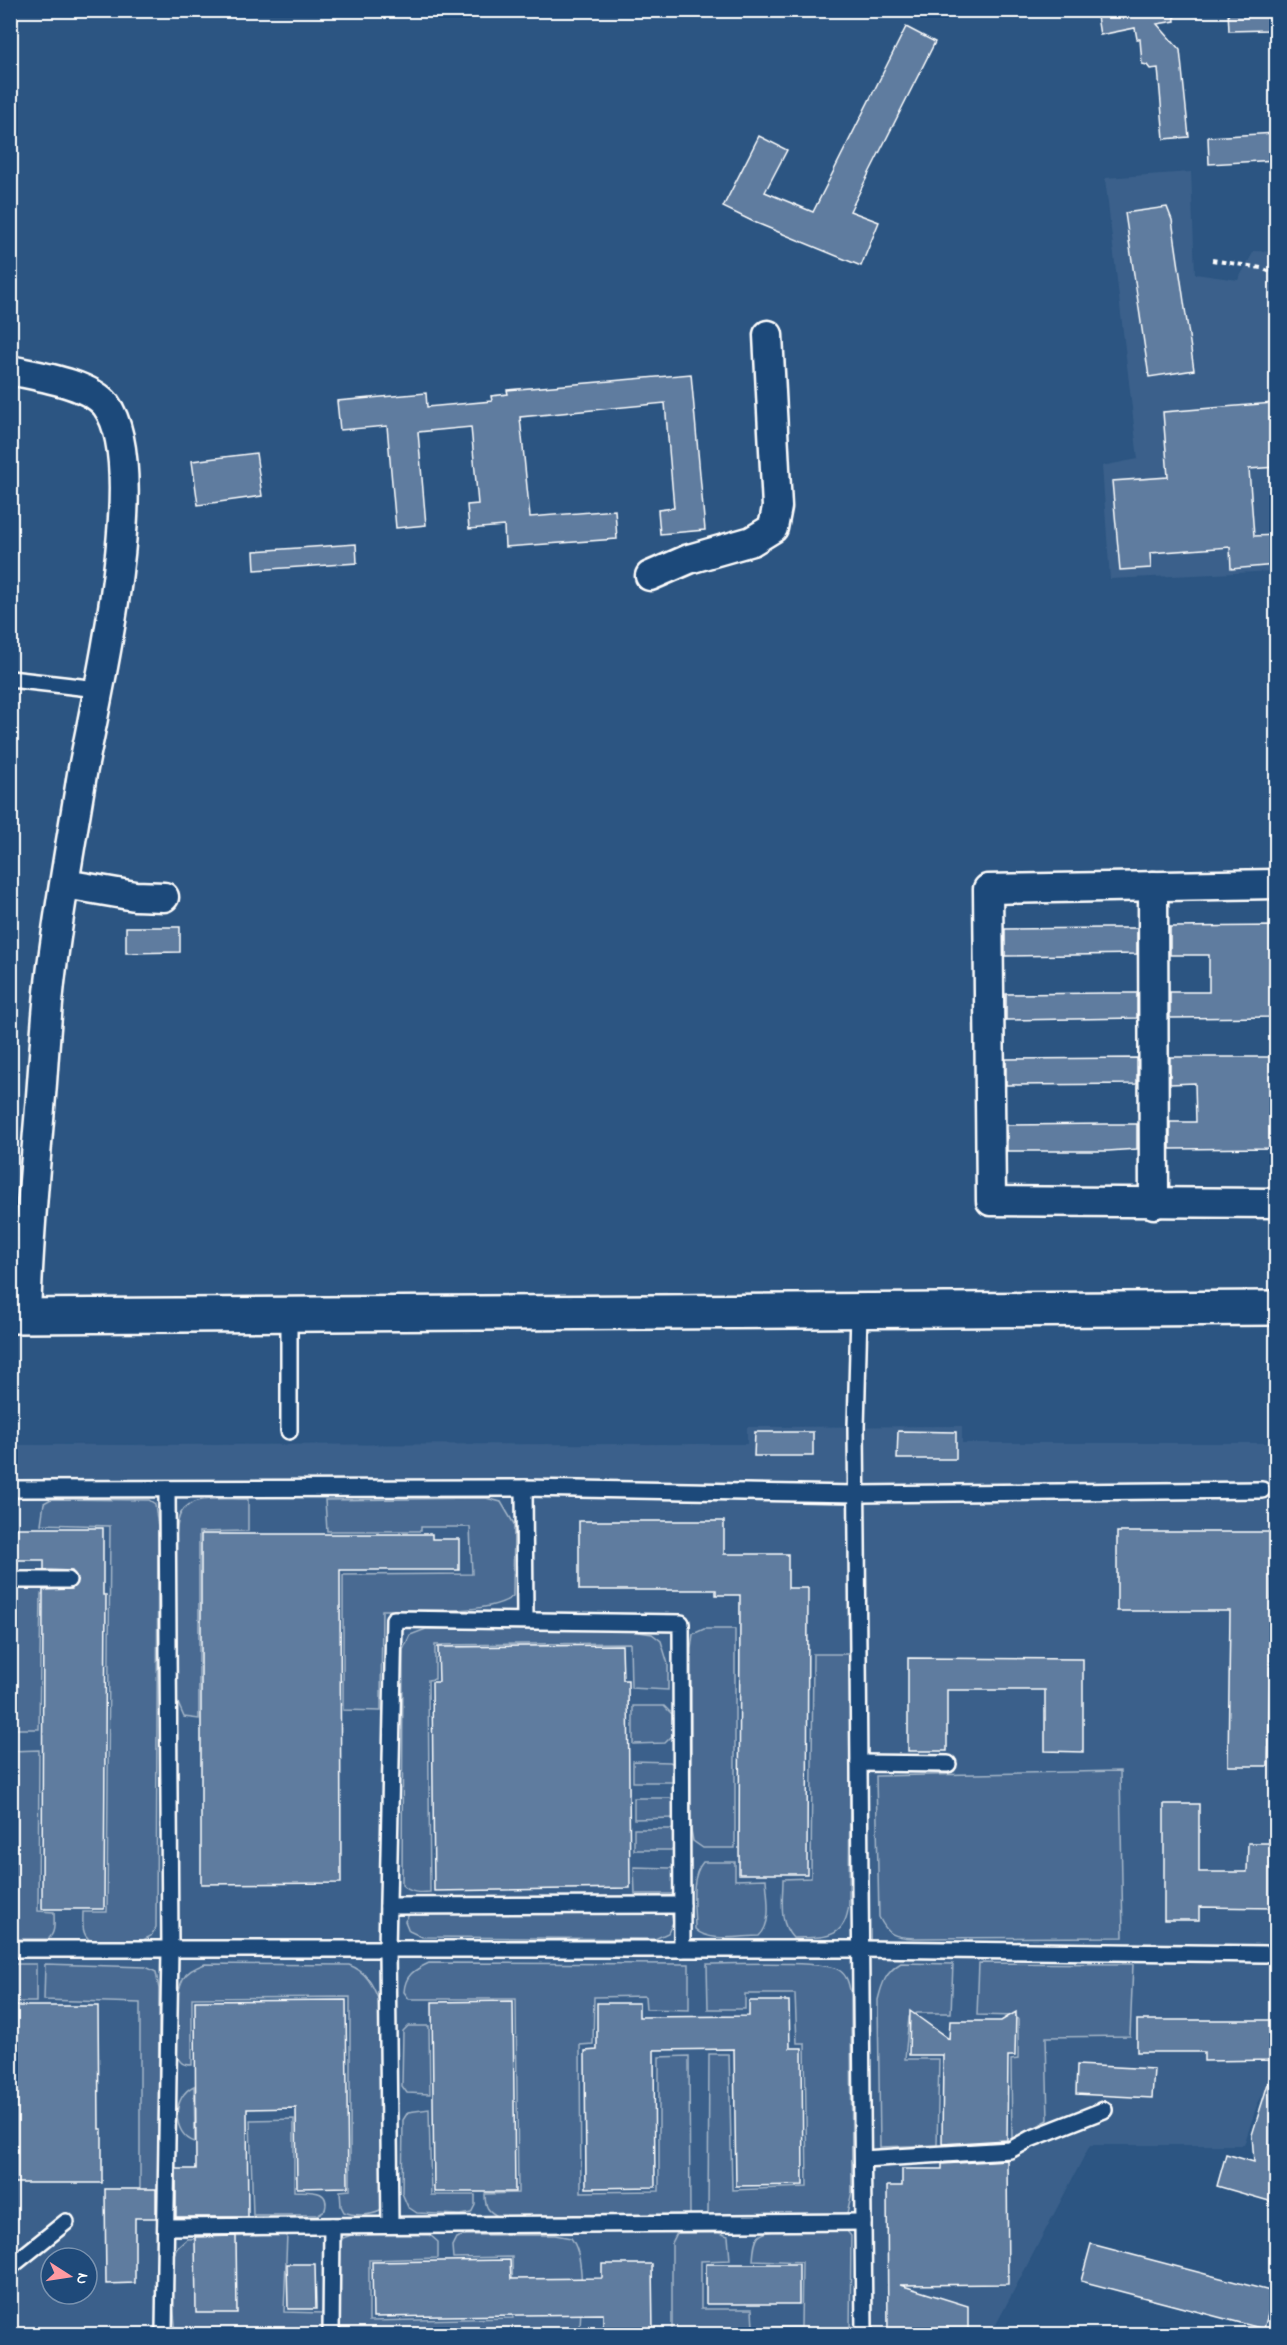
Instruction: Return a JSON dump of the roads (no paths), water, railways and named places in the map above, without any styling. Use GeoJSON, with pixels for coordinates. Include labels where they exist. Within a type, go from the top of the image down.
{"type":"FeatureCollection","features":[{"type":"Feature","properties":{"kind":"main road"},"geometry":{"type":"LineString","coordinates":[[18,1316],[1276,1308]]}},
{"type":"Feature","properties":{"kind":"street"},"geometry":{"type":"LineString","coordinates":[[650,576],[689,559],[752,541],[773,528],[777,507],[768,335]]}},
{"type":"Feature","properties":{"kind":"street"},"geometry":{"type":"LineString","coordinates":[[10,370],[81,387],[105,404],[118,434],[124,477],[123,528],[116,585],[50,982],[29,1233],[18,1316]]}},
{"type":"Feature","properties":{"kind":"street"},"geometry":{"type":"LineString","coordinates":[[65,884],[135,896],[164,897]]}},
{"type":"Feature","properties":{"kind":"street"},"geometry":{"type":"LineString","coordinates":[[1276,884],[987,889],[991,1201],[1154,1204],[1276,1203]]}},
{"type":"Feature","properties":{"kind":"street"},"geometry":{"type":"LineString","coordinates":[[1153,886],[1154,1204]]}},
{"type":"Feature","properties":{"kind":"lane"},"geometry":{"type":"LineString","coordinates":[[10,679],[98,689]]}},
{"type":"Feature","properties":{"kind":"lane"},"geometry":{"type":"LineString","coordinates":[[859,1312],[857,1494],[864,2334]]}},
{"type":"Feature","properties":{"kind":"lane"},"geometry":{"type":"LineString","coordinates":[[289,1315],[289,1431]]}},
{"type":"Feature","properties":{"kind":"lane"},"geometry":{"type":"LineString","coordinates":[[524,1488],[525,1620]]}},
{"type":"Feature","properties":{"kind":"lane"},"geometry":{"type":"LineString","coordinates":[[10,1489],[524,1488],[857,1494],[1262,1490]]}},
{"type":"Feature","properties":{"kind":"lane"},"geometry":{"type":"LineString","coordinates":[[164,2331],[170,1949],[167,1489]]}},
{"type":"Feature","properties":{"kind":"lane"},"geometry":{"type":"LineString","coordinates":[[10,1580],[68,1580]]}},
{"type":"Feature","properties":{"kind":"lane"},"geometry":{"type":"LineString","coordinates":[[390,2225],[387,1949],[394,1619],[681,1623],[682,1950]]}},
{"type":"Feature","properties":{"kind":"lane"},"geometry":{"type":"LineString","coordinates":[[859,1763],[948,1764]]}},
{"type":"Feature","properties":{"kind":"lane"},"geometry":{"type":"LineString","coordinates":[[388,1906],[682,1905]]}},
{"type":"Feature","properties":{"kind":"lane"},"geometry":{"type":"LineString","coordinates":[[10,1949],[861,1949],[1266,1954]]}},
{"type":"Feature","properties":{"kind":"lane"},"geometry":{"type":"LineString","coordinates":[[862,2159],[1010,2150],[1030,2139],[1104,2110]]}},
{"type":"Feature","properties":{"kind":"lane"},"geometry":{"type":"LineString","coordinates":[[10,2267],[66,2222]]}},
{"type":"Feature","properties":{"kind":"lane"},"geometry":{"type":"LineString","coordinates":[[166,2227],[863,2222]]}},
{"type":"Feature","properties":{"kind":"lane"},"geometry":{"type":"LineString","coordinates":[[331,2334],[332,2226]]}}]}
